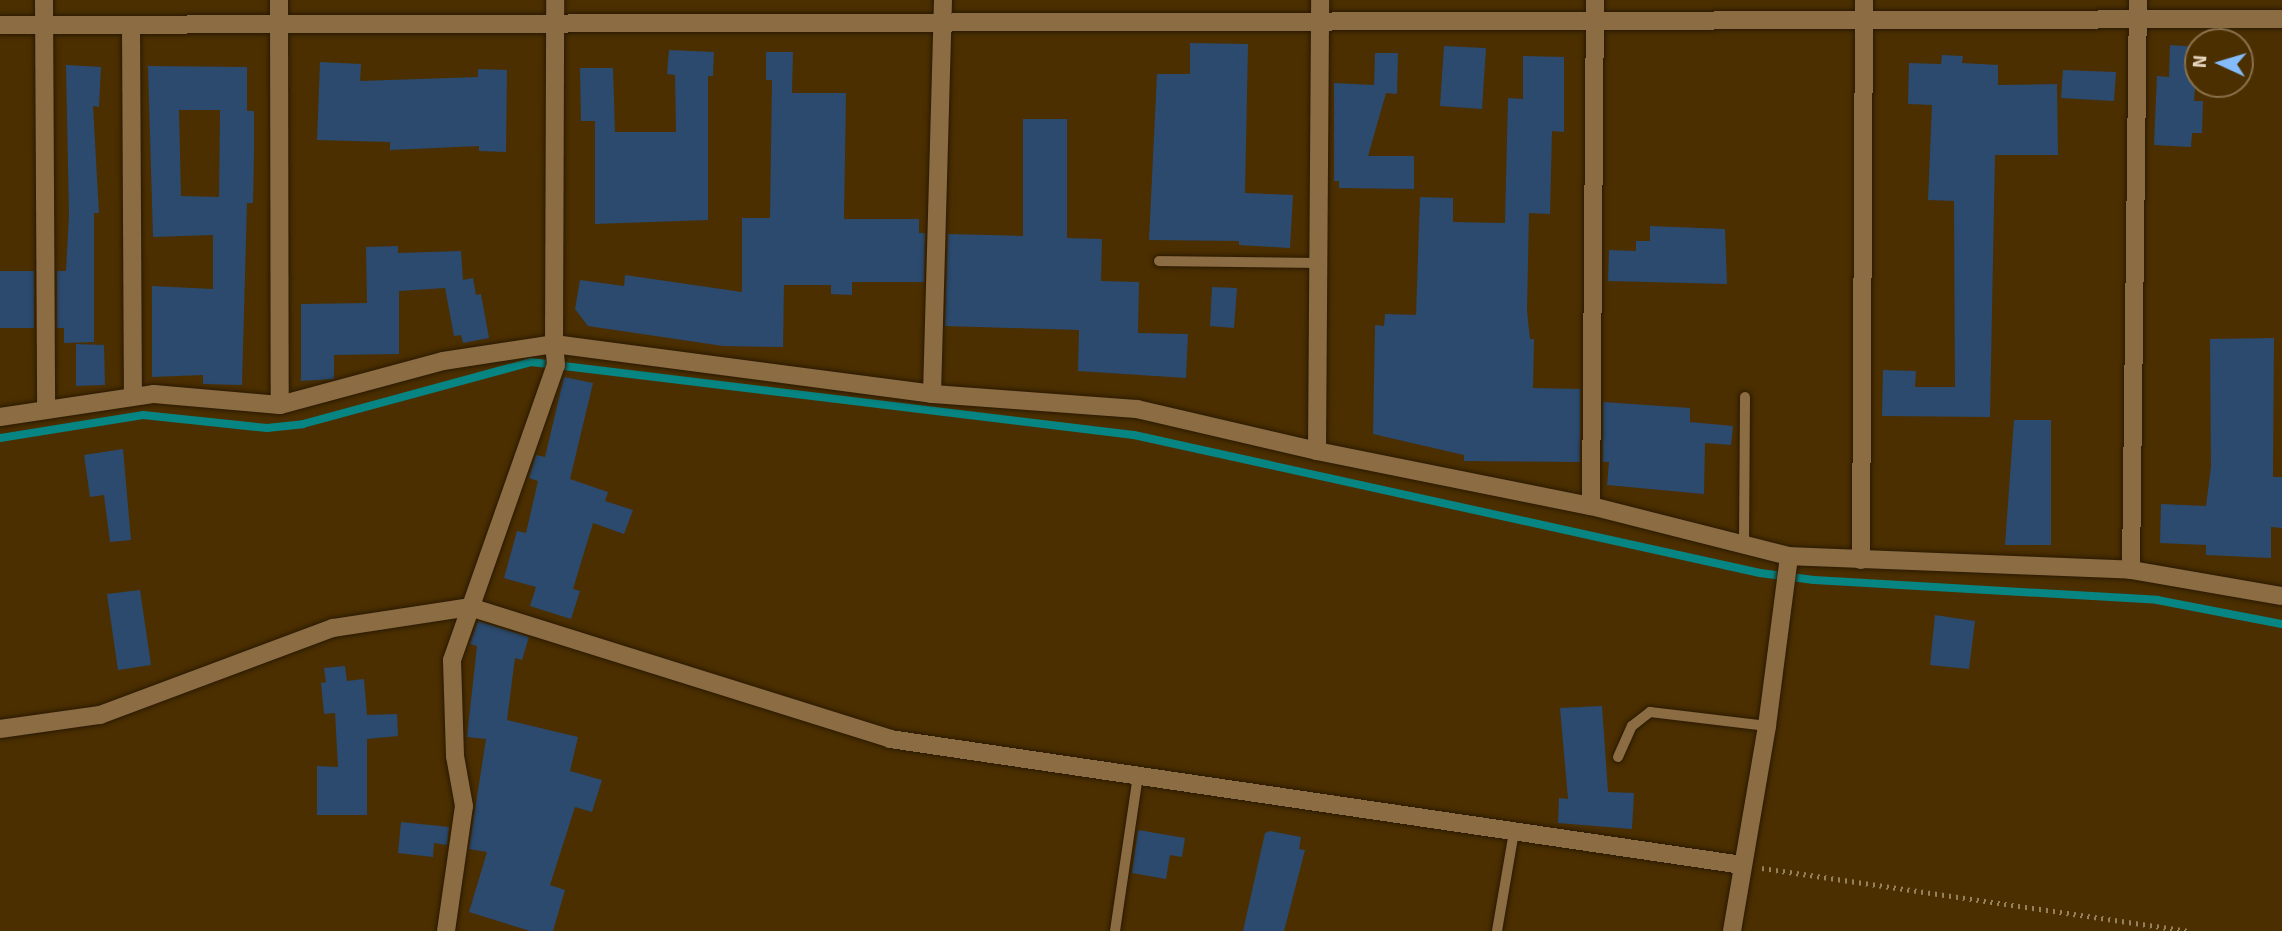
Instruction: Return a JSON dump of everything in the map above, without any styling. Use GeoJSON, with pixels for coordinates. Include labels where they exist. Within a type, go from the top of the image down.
{"type":"FeatureCollection","features":[{"type":"Feature","properties":{"kind":"street"},"geometry":{"type":"LineString","coordinates":[[44,0],[46,409]]}},
{"type":"Feature","properties":{"kind":"street"},"geometry":{"type":"LineString","coordinates":[[279,0],[280,405]]}},
{"type":"Feature","properties":{"kind":"street"},"geometry":{"type":"LineString","coordinates":[[446,931],[464,806],[455,756],[452,660],[556,366],[555,0]]}},
{"type":"Feature","properties":{"kind":"street"},"geometry":{"type":"LineString","coordinates":[[932,394],[943,0]]}},
{"type":"Feature","properties":{"kind":"street"},"geometry":{"type":"LineString","coordinates":[[1317,451],[1315,263],[1320,0]]}},
{"type":"Feature","properties":{"kind":"street"},"geometry":{"type":"LineString","coordinates":[[1591,506],[1595,0]]}},
{"type":"Feature","properties":{"kind":"street"},"geometry":{"type":"LineString","coordinates":[[1861,560],[1864,0]]}},
{"type":"Feature","properties":{"kind":"street"},"geometry":{"type":"LineString","coordinates":[[2131,570],[2138,0]]}},
{"type":"Feature","properties":{"kind":"street"},"geometry":{"type":"LineString","coordinates":[[0,26],[2282,19]]}},
{"type":"Feature","properties":{"kind":"street"},"geometry":{"type":"LineString","coordinates":[[131,26],[133,396]]}},
{"type":"Feature","properties":{"kind":"street"},"geometry":{"type":"LineString","coordinates":[[0,417],[133,396],[280,405],[443,361],[554,344],[932,394],[1137,408],[1317,451],[1591,506],[1789,556],[2131,570],[2282,596]]}},
{"type":"Feature","properties":{"kind":"street"},"geometry":{"type":"LineString","coordinates":[[1732,931],[1767,726],[1789,556]]}},
{"type":"Feature","properties":{"kind":"street"},"geometry":{"type":"LineString","coordinates":[[0,729],[100,715],[334,628],[470,607],[890,740],[1742,865]]}},
{"type":"Feature","properties":{"kind":"lane"},"geometry":{"type":"LineString","coordinates":[[1159,261],[1315,263]]}},
{"type":"Feature","properties":{"kind":"lane"},"geometry":{"type":"LineString","coordinates":[[1744,544],[1745,397]]}},
{"type":"Feature","properties":{"kind":"lane"},"geometry":{"type":"LineString","coordinates":[[1618,757],[1632,726],[1650,712],[1767,726]]}},
{"type":"Feature","properties":{"kind":"lane"},"geometry":{"type":"LineString","coordinates":[[1115,931],[1138,776]]}},
{"type":"Feature","properties":{"kind":"lane"},"geometry":{"type":"LineString","coordinates":[[1497,931],[1514,832]]}},
{"type":"Feature","properties":{"kind":"path"},"geometry":{"type":"LineString","coordinates":[[1742,865],[2190,931]]}},
{"type":"Feature","properties":{"kind":"building"},"geometry":{"type":"Polygon","coordinates":[[[1190,43],[1248,44],[1245,193],[1293,195],[1290,248],[1239,245],[1239,241],[1149,240],[1157,74],[1190,74],[1190,43]]]}},
{"type":"Feature","properties":{"kind":"building"},"geometry":{"type":"Polygon","coordinates":[[[2170,45],[2184,46],[2184,98],[2203,101],[2202,133],[2192,133],[2191,147],[2154,145],[2157,76],[2169,77],[2170,45]]]}},
{"type":"Feature","properties":{"kind":"building"},"geometry":{"type":"Polygon","coordinates":[[[1444,46],[1486,48],[1482,109],[1440,106],[1444,46]]]}},
{"type":"Feature","properties":{"kind":"building"},"geometry":{"type":"Polygon","coordinates":[[[669,50],[714,52],[713,76],[708,76],[708,220],[595,224],[595,121],[581,121],[580,68],[613,68],[615,132],[676,132],[675,75],[667,74],[669,50]]]}},
{"type":"Feature","properties":{"kind":"building"},"geometry":{"type":"Polygon","coordinates":[[[766,52],[793,52],[792,93],[846,93],[844,219],[919,219],[919,233],[925,233],[924,282],[852,282],[852,295],[831,294],[831,285],[784,285],[783,347],[723,346],[588,326],[575,309],[580,280],[624,286],[625,275],[742,292],[742,218],[770,218],[772,80],[766,80],[766,52]]]}},
{"type":"Feature","properties":{"kind":"building"},"geometry":{"type":"Polygon","coordinates":[[[1375,53],[1398,53],[1397,94],[1386,93],[1368,156],[1414,156],[1414,189],[1339,188],[1339,181],[1334,181],[1334,83],[1374,85],[1375,53]]]}},
{"type":"Feature","properties":{"kind":"building"},"geometry":{"type":"Polygon","coordinates":[[[1942,55],[1963,56],[1962,63],[1998,65],[1998,85],[2057,84],[2058,155],[1995,155],[1990,417],[1882,416],[1883,370],[1916,371],[1915,387],[1955,387],[1954,201],[1928,200],[1932,105],[1908,104],[1909,63],[1941,64],[1942,55]]]}},
{"type":"Feature","properties":{"kind":"building"},"geometry":{"type":"Polygon","coordinates":[[[1523,56],[1564,57],[1564,132],[1552,131],[1550,214],[1529,213],[1527,311],[1530,339],[1534,339],[1533,388],[1580,389],[1580,462],[1464,461],[1464,455],[1373,434],[1375,325],[1384,326],[1385,314],[1416,315],[1420,197],[1453,198],[1453,222],[1505,223],[1508,98],[1523,99],[1523,56]]]}},
{"type":"Feature","properties":{"kind":"building"},"geometry":{"type":"Polygon","coordinates":[[[320,62],[361,64],[360,81],[478,77],[478,69],[507,70],[506,152],[479,151],[479,146],[390,150],[390,142],[317,140],[320,62]]]}},
{"type":"Feature","properties":{"kind":"building"},"geometry":{"type":"Polygon","coordinates":[[[66,65],[101,67],[99,107],[93,106],[99,213],[94,213],[94,342],[64,343],[64,328],[57,328],[57,271],[66,271],[69,215],[66,65]]]}},
{"type":"Feature","properties":{"kind":"building"},"geometry":{"type":"Polygon","coordinates":[[[148,66],[247,67],[247,111],[254,111],[254,153],[253,203],[247,203],[242,385],[203,384],[203,375],[152,377],[152,286],[213,289],[213,235],[153,237],[148,66]],[[179,110],[181,196],[219,197],[220,110],[179,110]]]}},
{"type":"Feature","properties":{"kind":"building"},"geometry":{"type":"Polygon","coordinates":[[[2063,70],[2116,72],[2114,101],[2061,98],[2063,70]]]}},
{"type":"Feature","properties":{"kind":"building"},"geometry":{"type":"Polygon","coordinates":[[[1023,119],[1067,119],[1067,238],[1102,239],[1101,281],[1139,282],[1138,333],[1188,334],[1186,378],[1078,371],[1079,330],[945,326],[948,234],[1023,236],[1023,119]]]}},
{"type":"Feature","properties":{"kind":"building"},"geometry":{"type":"Polygon","coordinates":[[[1650,226],[1725,229],[1727,284],[1608,281],[1609,250],[1636,251],[1636,241],[1650,241],[1650,226]]]}},
{"type":"Feature","properties":{"kind":"building"},"geometry":{"type":"Polygon","coordinates":[[[398,246],[398,253],[461,251],[463,280],[473,278],[476,295],[481,294],[489,338],[463,343],[461,335],[454,336],[445,288],[399,291],[399,354],[334,355],[334,379],[301,381],[301,304],[367,303],[366,247],[398,246]]]}},
{"type":"Feature","properties":{"kind":"building"},"geometry":{"type":"Polygon","coordinates":[[[0,271],[34,271],[34,328],[0,328],[0,271]]]}},
{"type":"Feature","properties":{"kind":"building"},"geometry":{"type":"Polygon","coordinates":[[[1212,287],[1237,288],[1234,328],[1210,326],[1212,287]]]}},
{"type":"Feature","properties":{"kind":"building"},"geometry":{"type":"Polygon","coordinates":[[[2274,338],[2273,477],[2282,477],[2282,528],[2271,527],[2271,558],[2206,555],[2206,545],[2160,543],[2161,504],[2206,506],[2211,467],[2210,339],[2274,338]]]}},
{"type":"Feature","properties":{"kind":"building"},"geometry":{"type":"Polygon","coordinates":[[[76,344],[104,345],[105,385],[76,386],[76,344]]]}},
{"type":"Feature","properties":{"kind":"building"},"geometry":{"type":"Polygon","coordinates":[[[564,377],[593,383],[570,479],[608,492],[605,501],[633,510],[624,534],[593,523],[573,589],[580,591],[571,619],[530,606],[536,587],[504,578],[517,531],[526,533],[538,481],[529,478],[536,455],[545,457],[564,377]]]}},
{"type":"Feature","properties":{"kind":"building"},"geometry":{"type":"Polygon","coordinates":[[[1603,402],[1690,408],[1690,422],[1733,426],[1731,445],[1705,443],[1704,494],[1607,485],[1609,462],[1603,462],[1603,402]]]}},
{"type":"Feature","properties":{"kind":"building"},"geometry":{"type":"Polygon","coordinates":[[[2014,420],[2051,420],[2051,545],[2005,545],[2014,420]]]}},
{"type":"Feature","properties":{"kind":"building"},"geometry":{"type":"Polygon","coordinates":[[[123,449],[131,540],[110,542],[104,495],[90,497],[84,455],[123,449]]]}},
{"type":"Feature","properties":{"kind":"building"},"geometry":{"type":"Polygon","coordinates":[[[140,590],[151,665],[118,670],[107,594],[140,590]]]}},
{"type":"Feature","properties":{"kind":"building"},"geometry":{"type":"Polygon","coordinates":[[[1935,615],[1975,621],[1969,669],[1930,665],[1935,615]]]}},
{"type":"Feature","properties":{"kind":"building"},"geometry":{"type":"Polygon","coordinates":[[[478,621],[529,637],[522,660],[515,658],[507,720],[578,737],[570,771],[602,780],[592,812],[575,807],[550,885],[565,890],[553,931],[530,931],[469,912],[487,852],[469,849],[486,739],[467,737],[477,646],[470,644],[478,621]]]}},
{"type":"Feature","properties":{"kind":"building"},"geometry":{"type":"Polygon","coordinates":[[[345,666],[347,681],[364,679],[367,715],[397,714],[398,736],[367,739],[367,815],[317,815],[317,766],[338,767],[335,713],[324,714],[321,683],[326,682],[324,668],[345,666]]]}},
{"type":"Feature","properties":{"kind":"building"},"geometry":{"type":"Polygon","coordinates":[[[1602,706],[1608,792],[1634,793],[1632,829],[1558,823],[1559,798],[1568,799],[1560,708],[1602,706]]]}},
{"type":"Feature","properties":{"kind":"building"},"geometry":{"type":"Polygon","coordinates":[[[401,822],[449,827],[447,845],[434,843],[433,857],[398,853],[401,822]]]}},
{"type":"Feature","properties":{"kind":"building"},"geometry":{"type":"Polygon","coordinates":[[[1138,830],[1185,838],[1182,857],[1170,855],[1166,879],[1132,873],[1138,830]]]}},
{"type":"Feature","properties":{"kind":"building"},"geometry":{"type":"Polygon","coordinates":[[[1270,831],[1301,837],[1299,849],[1305,850],[1284,931],[1243,931],[1265,833],[1270,831]]]}},
{"type":"Feature","properties":{"kind":"waterway"},"geometry":{"type":"LineString","coordinates":[[0,438],[143,415],[267,428],[303,424],[531,362],[1134,435],[1760,573],[1814,580],[2157,600],[2282,624]]}}]}
